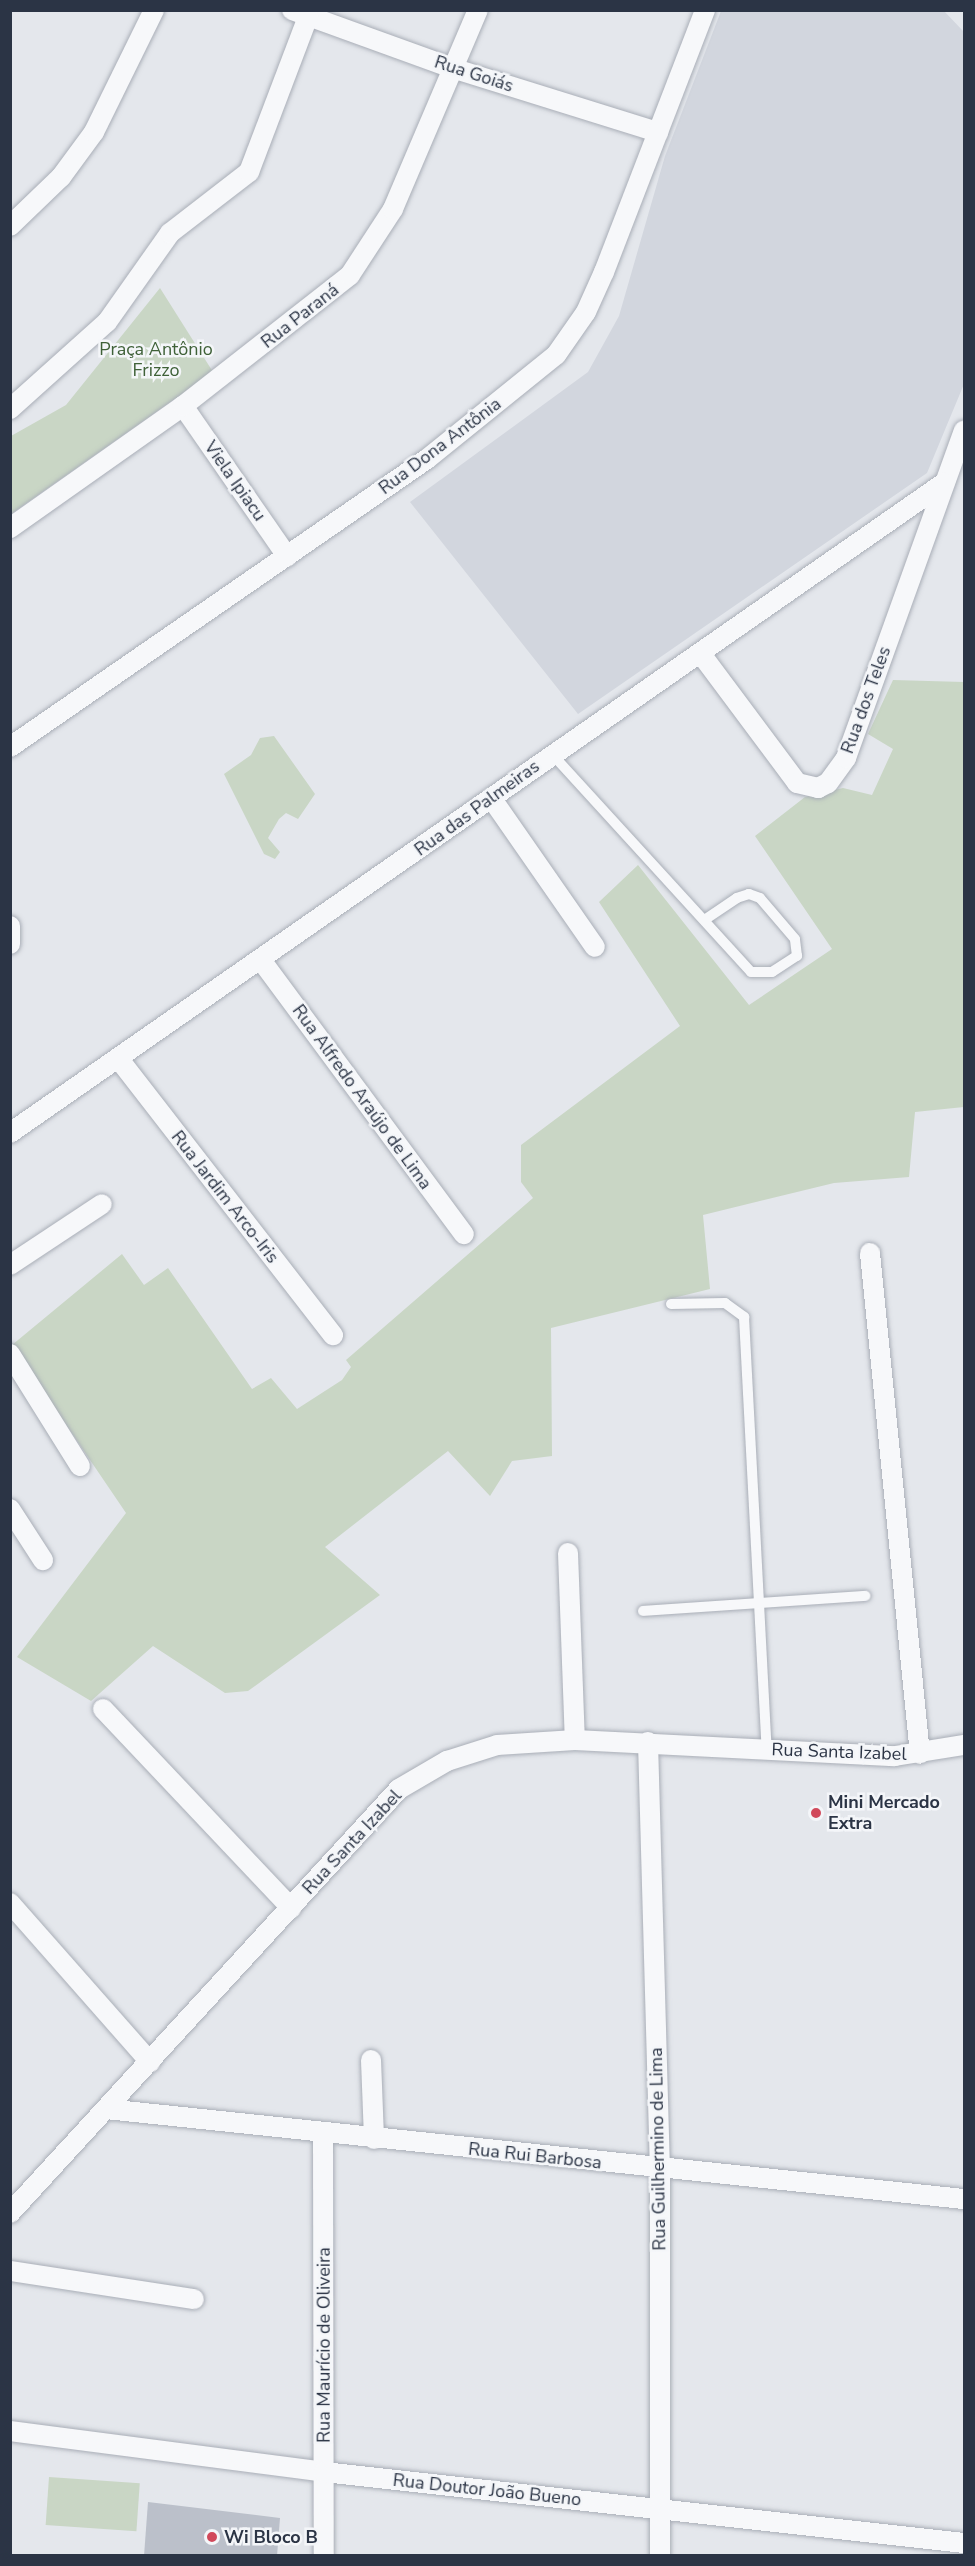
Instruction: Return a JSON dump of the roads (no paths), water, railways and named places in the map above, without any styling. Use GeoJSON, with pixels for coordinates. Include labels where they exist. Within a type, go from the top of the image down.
{"type":"FeatureCollection","features":[{"type":"Feature","properties":{"kind":"street"},"geometry":{"type":"LineString","coordinates":[[10,226],[61,177],[93,132],[154,10]]}},
{"type":"Feature","properties":{"kind":"street","name":"Rua Paraná"},"geometry":{"type":"LineString","coordinates":[[10,528],[183,406],[339,285],[360,263],[393,209],[478,10]]}},
{"type":"Feature","properties":{"kind":"street","name":"Rua Dona Antônia"},"geometry":{"type":"LineString","coordinates":[[10,747],[427,459],[556,355],[586,312],[705,10]]}},
{"type":"Feature","properties":{"kind":"street"},"geometry":{"type":"LineString","coordinates":[[10,409],[107,322],[170,233],[249,172],[300,14]]}},
{"type":"Feature","properties":{"kind":"street","name":"Rua Goiás"},"geometry":{"type":"LineString","coordinates":[[300,14],[452,68],[658,132]]}},
{"type":"Feature","properties":{"kind":"street","name":"Viela Ipiacu"},"geometry":{"type":"LineString","coordinates":[[183,406],[287,556]]}},
{"type":"Feature","properties":{"kind":"street","name":"Rua dos Teles"},"geometry":{"type":"LineString","coordinates":[[701,654],[797,783],[818,788],[828,783],[846,758],[964,431]]}},
{"type":"Feature","properties":{"kind":"street","name":"Rua das Palmeiras"},"geometry":{"type":"LineString","coordinates":[[10,1133],[944,483]]}},
{"type":"Feature","properties":{"kind":"street"},"geometry":{"type":"LineString","coordinates":[[492,799],[595,948]]}},
{"type":"Feature","properties":{"kind":"street"},"geometry":{"type":"LineString","coordinates":[[10,926],[10,944]]}},
{"type":"Feature","properties":{"kind":"street","name":"Rua Alfredo Araújo de Lima"},"geometry":{"type":"LineString","coordinates":[[261,960],[464,1234]]}},
{"type":"Feature","properties":{"kind":"street","name":"Rua Jardim Arco-Iris"},"geometry":{"type":"LineString","coordinates":[[117,1058],[333,1335]]}},
{"type":"Feature","properties":{"kind":"street"},"geometry":{"type":"LineString","coordinates":[[10,1265],[102,1204]]}},
{"type":"Feature","properties":{"kind":"street"},"geometry":{"type":"LineString","coordinates":[[870,1254],[920,1754]]}},
{"type":"Feature","properties":{"kind":"street"},"geometry":{"type":"LineString","coordinates":[[10,1354],[80,1466]]}},
{"type":"Feature","properties":{"kind":"street"},"geometry":{"type":"LineString","coordinates":[[10,1509],[43,1560]]}},
{"type":"Feature","properties":{"kind":"street"},"geometry":{"type":"LineString","coordinates":[[568,1553],[575,1740]]}},
{"type":"Feature","properties":{"kind":"street"},"geometry":{"type":"LineString","coordinates":[[103,1709],[291,1908]]}},
{"type":"Feature","properties":{"kind":"street","name":"Rua Santa Izabel"},"geometry":{"type":"LineString","coordinates":[[12,2207],[150,2062],[399,1790],[447,1761],[497,1745],[575,1740],[920,1754],[964,1744]]}},
{"type":"Feature","properties":{"kind":"street","name":"Rua Guilhermino de Lima"},"geometry":{"type":"LineString","coordinates":[[648,1742],[660,2168],[660,2556]]}},
{"type":"Feature","properties":{"kind":"street"},"geometry":{"type":"LineString","coordinates":[[10,1903],[150,2062]]}},
{"type":"Feature","properties":{"kind":"street"},"geometry":{"type":"LineString","coordinates":[[371,2060],[374,2139]]}},
{"type":"Feature","properties":{"kind":"street","name":"Rua Rui Barbosa"},"geometry":{"type":"LineString","coordinates":[[106,2109],[323,2134],[964,2199]]}},
{"type":"Feature","properties":{"kind":"street","name":"Rua Maurício de Oliveira"},"geometry":{"type":"LineString","coordinates":[[323,2134],[324,2556]]}},
{"type":"Feature","properties":{"kind":"street"},"geometry":{"type":"LineString","coordinates":[[10,2271],[194,2299]]}},
{"type":"Feature","properties":{"kind":"street","name":"Rua Doutor João Bueno"},"geometry":{"type":"LineString","coordinates":[[10,2431],[324,2472],[964,2542]]}},
{"type":"Feature","properties":{"kind":"lane"},"geometry":{"type":"LineString","coordinates":[[552,754],[707,918],[751,972],[772,972],[797,956],[795,939],[760,898],[749,894],[737,898],[707,918]]}},
{"type":"Feature","properties":{"kind":"lane"},"geometry":{"type":"LineString","coordinates":[[672,1304],[725,1303],[744,1317],[767,1749]]}},
{"type":"Feature","properties":{"kind":"lane"},"geometry":{"type":"LineString","coordinates":[[643,1611],[760,1605],[865,1596]]}},
{"type":"Feature","properties":{"kind":"place","name":"Mini Mercado Extra"},"geometry":{"type":"Point","coordinates":[816,1813]}},
{"type":"Feature","properties":{"kind":"place","name":"Wi Bloco B"},"geometry":{"type":"Point","coordinates":[212,2537]}},
{"type":"Feature","properties":{"kind":"park label","name":"Praça Antônio Frizzo"},"geometry":{"type":"Point","coordinates":[156,360]}}]}
